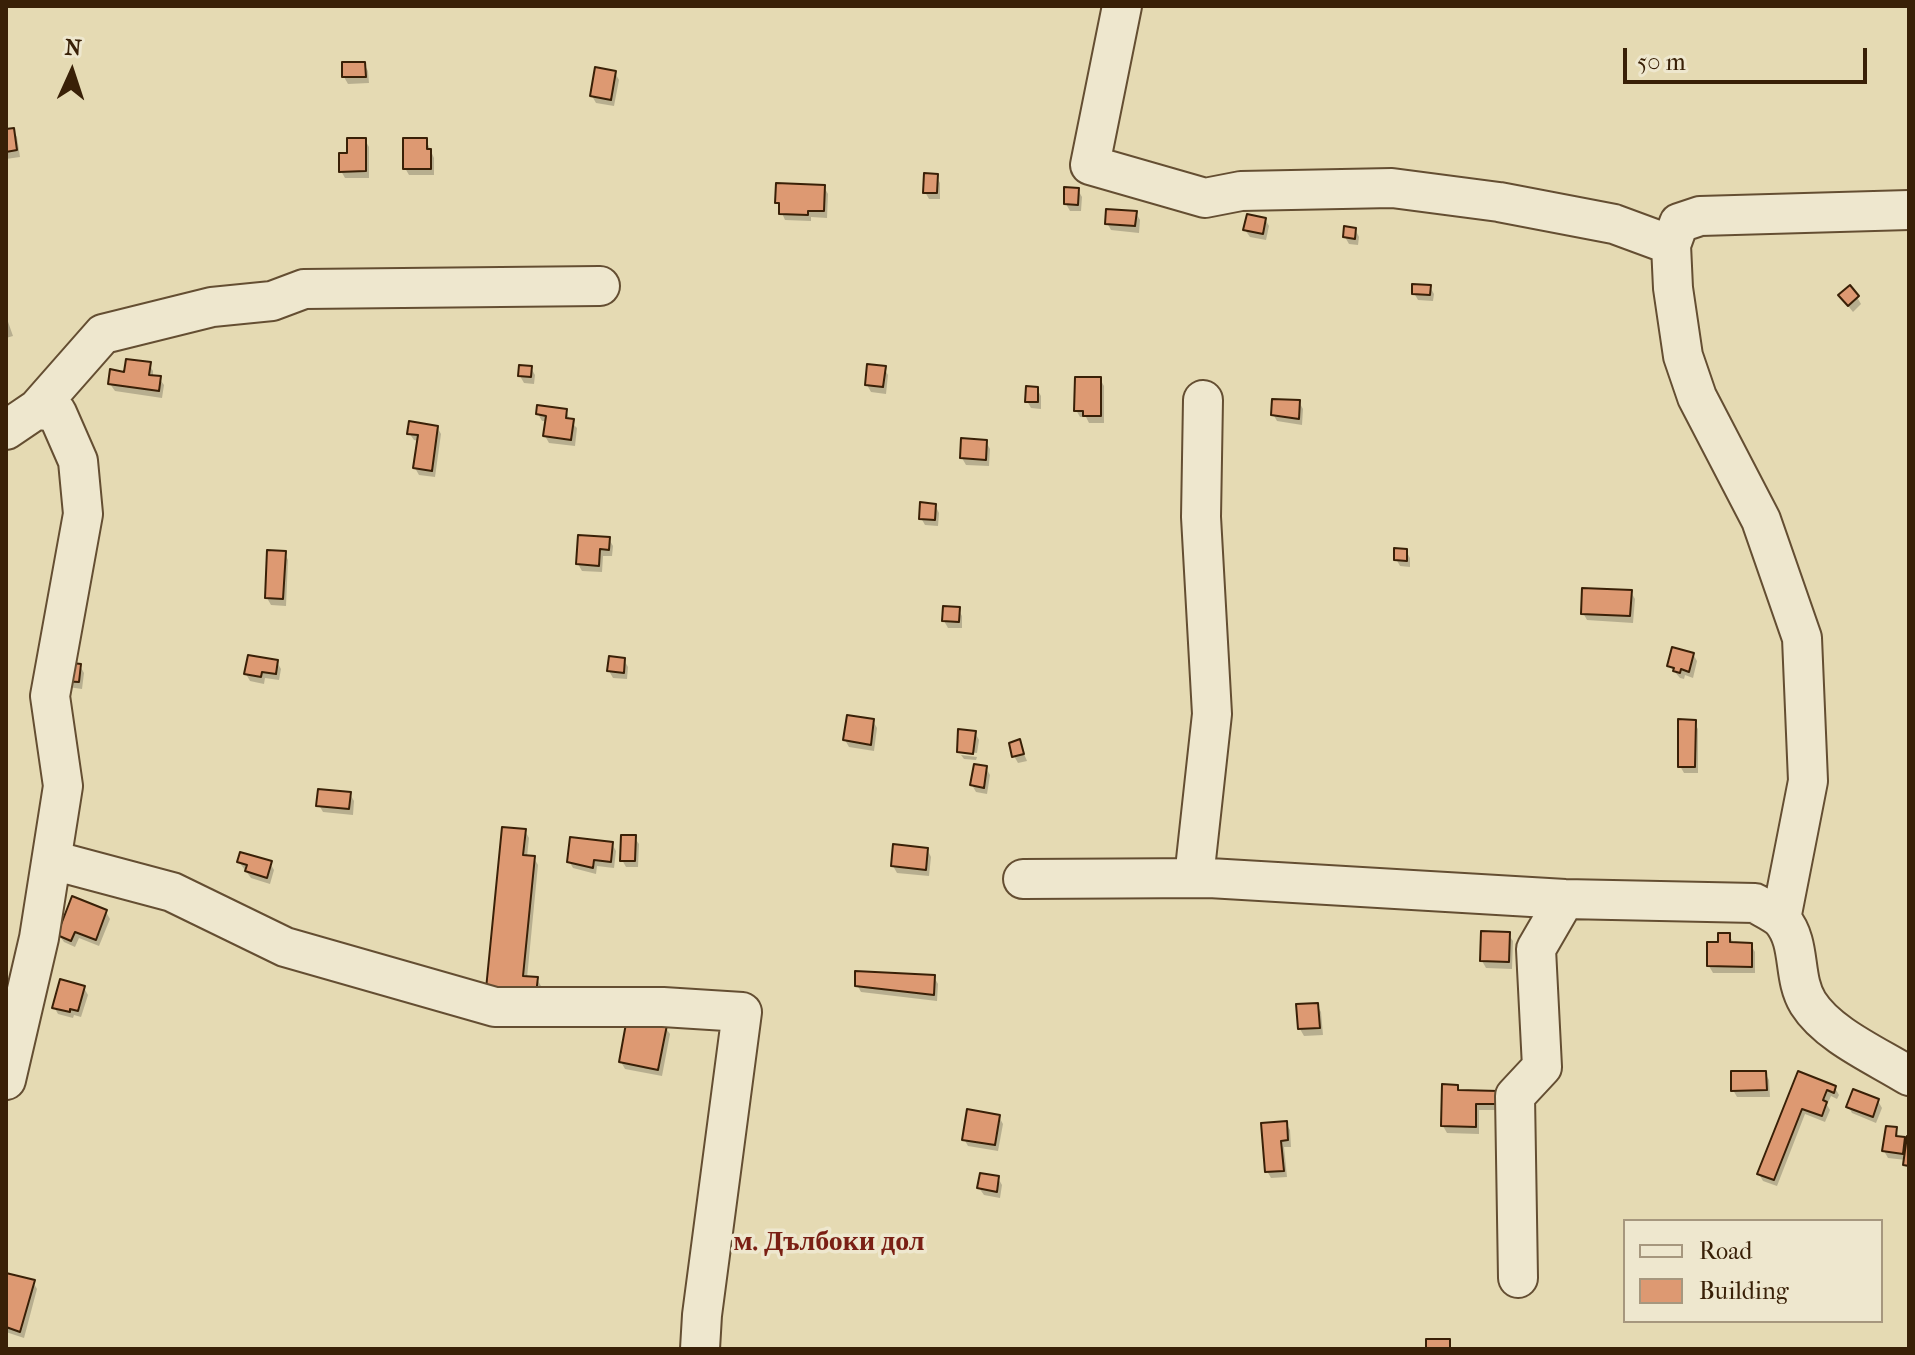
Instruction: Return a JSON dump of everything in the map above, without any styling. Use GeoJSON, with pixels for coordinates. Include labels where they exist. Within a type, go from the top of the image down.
{"type":"FeatureCollection","features":[{"type":"Feature","properties":{"kind":"street"},"geometry":{"type":"LineString","coordinates":[[1122,6],[1090,165],[1205,198],[1241,191],[1392,188],[1499,202],[1614,224],[1671,245]]}},
{"type":"Feature","properties":{"kind":"street"},"geometry":{"type":"LineString","coordinates":[[1781,919],[1808,781],[1802,638],[1761,520],[1697,397],[1683,356],[1673,288],[1671,245],[1679,223],[1700,216],[1909,210]]}},
{"type":"Feature","properties":{"kind":"street"},"geometry":{"type":"LineString","coordinates":[[6,430],[37,409],[103,334],[212,307],[272,301],[304,289],[600,286]]}},
{"type":"Feature","properties":{"kind":"street"},"geometry":{"type":"LineString","coordinates":[[1194,878],[1212,714],[1201,517],[1203,400]]}},
{"type":"Feature","properties":{"kind":"street"},"geometry":{"type":"LineString","coordinates":[[6,1080],[39,938],[63,786],[50,696],[83,514],[78,461],[57,413],[37,409]]}},
{"type":"Feature","properties":{"kind":"street"},"geometry":{"type":"LineString","coordinates":[[52,860],[172,892],[285,947],[495,1007],[663,1007],[742,1012],[700,1349]]}},
{"type":"Feature","properties":{"kind":"street"},"geometry":{"type":"LineString","coordinates":[[1023,879],[1194,878],[1565,899],[1755,903],[1781,919],[1795,943],[1798,974],[1806,1001],[1827,1026],[1909,1076]]}},
{"type":"Feature","properties":{"kind":"street"},"geometry":{"type":"LineString","coordinates":[[1518,1278],[1515,1096],[1542,1067],[1536,949],[1565,899]]}},
{"type":"Feature","properties":{"kind":"building"},"geometry":{"type":"Polygon","coordinates":[[[342,62],[365,62],[366,77],[342,77],[342,62]]]}},
{"type":"Feature","properties":{"kind":"building"},"geometry":{"type":"Polygon","coordinates":[[[595,67],[616,71],[611,100],[590,96],[595,67]]]}},
{"type":"Feature","properties":{"kind":"building"},"geometry":{"type":"Polygon","coordinates":[[[14,128],[17,150],[6,152],[6,129],[14,128]]]}},
{"type":"Feature","properties":{"kind":"building"},"geometry":{"type":"Polygon","coordinates":[[[347,138],[366,138],[366,171],[339,172],[339,153],[347,153],[347,138]]]}},
{"type":"Feature","properties":{"kind":"building"},"geometry":{"type":"Polygon","coordinates":[[[403,138],[427,138],[427,149],[431,149],[431,169],[403,169],[403,138]]]}},
{"type":"Feature","properties":{"kind":"building"},"geometry":{"type":"Polygon","coordinates":[[[924,173],[938,174],[937,193],[923,193],[924,173]]]}},
{"type":"Feature","properties":{"kind":"building"},"geometry":{"type":"Polygon","coordinates":[[[776,183],[825,185],[824,211],[808,211],[808,215],[779,214],[779,203],[775,203],[776,183]]]}},
{"type":"Feature","properties":{"kind":"building"},"geometry":{"type":"Polygon","coordinates":[[[1064,187],[1079,188],[1078,205],[1064,204],[1064,187]]]}},
{"type":"Feature","properties":{"kind":"building"},"geometry":{"type":"Polygon","coordinates":[[[1106,209],[1137,211],[1135,226],[1105,224],[1106,209]]]}},
{"type":"Feature","properties":{"kind":"building"},"geometry":{"type":"Polygon","coordinates":[[[1247,214],[1266,218],[1263,234],[1243,230],[1247,214]]]}},
{"type":"Feature","properties":{"kind":"building"},"geometry":{"type":"Polygon","coordinates":[[[1344,226],[1356,228],[1355,239],[1343,237],[1344,226]]]}},
{"type":"Feature","properties":{"kind":"building"},"geometry":{"type":"Polygon","coordinates":[[[1412,284],[1431,285],[1430,295],[1412,294],[1412,284]]]}},
{"type":"Feature","properties":{"kind":"building"},"geometry":{"type":"Polygon","coordinates":[[[1850,285],[1859,296],[1848,306],[1838,295],[1850,285]]]}},
{"type":"Feature","properties":{"kind":"building"},"geometry":{"type":"Polygon","coordinates":[[[126,359],[151,362],[149,375],[161,376],[159,391],[108,384],[110,369],[124,372],[126,359]]]}},
{"type":"Feature","properties":{"kind":"building"},"geometry":{"type":"Polygon","coordinates":[[[867,364],[886,366],[883,387],[865,385],[867,364]]]}},
{"type":"Feature","properties":{"kind":"building"},"geometry":{"type":"Polygon","coordinates":[[[519,365],[532,366],[531,377],[518,376],[519,365]]]}},
{"type":"Feature","properties":{"kind":"building"},"geometry":{"type":"Polygon","coordinates":[[[1075,377],[1101,377],[1101,416],[1083,416],[1083,411],[1074,411],[1075,377]]]}},
{"type":"Feature","properties":{"kind":"building"},"geometry":{"type":"Polygon","coordinates":[[[1026,386],[1038,387],[1038,402],[1025,402],[1026,386]]]}},
{"type":"Feature","properties":{"kind":"building"},"geometry":{"type":"Polygon","coordinates":[[[1272,399],[1300,400],[1299,419],[1271,415],[1272,399]]]}},
{"type":"Feature","properties":{"kind":"building"},"geometry":{"type":"Polygon","coordinates":[[[537,405],[567,409],[566,418],[574,419],[571,440],[543,436],[546,416],[536,414],[537,405]]]}},
{"type":"Feature","properties":{"kind":"building"},"geometry":{"type":"Polygon","coordinates":[[[409,421],[438,426],[432,471],[413,468],[418,435],[407,434],[409,421]]]}},
{"type":"Feature","properties":{"kind":"building"},"geometry":{"type":"Polygon","coordinates":[[[961,438],[987,440],[986,460],[960,458],[961,438]]]}},
{"type":"Feature","properties":{"kind":"building"},"geometry":{"type":"Polygon","coordinates":[[[920,502],[936,504],[935,520],[919,519],[920,502]]]}},
{"type":"Feature","properties":{"kind":"building"},"geometry":{"type":"Polygon","coordinates":[[[578,535],[610,537],[609,550],[600,549],[599,566],[576,564],[578,535]]]}},
{"type":"Feature","properties":{"kind":"building"},"geometry":{"type":"Polygon","coordinates":[[[1394,548],[1407,549],[1407,561],[1394,560],[1394,548]]]}},
{"type":"Feature","properties":{"kind":"building"},"geometry":{"type":"Polygon","coordinates":[[[267,550],[286,551],[283,599],[265,598],[267,550]]]}},
{"type":"Feature","properties":{"kind":"building"},"geometry":{"type":"Polygon","coordinates":[[[1582,588],[1632,590],[1630,616],[1581,614],[1582,588]]]}},
{"type":"Feature","properties":{"kind":"building"},"geometry":{"type":"Polygon","coordinates":[[[943,606],[960,607],[959,622],[942,621],[943,606]]]}},
{"type":"Feature","properties":{"kind":"building"},"geometry":{"type":"Polygon","coordinates":[[[1672,647],[1694,653],[1689,672],[1681,669],[1680,673],[1667,666],[1672,647]]]}},
{"type":"Feature","properties":{"kind":"building"},"geometry":{"type":"Polygon","coordinates":[[[248,655],[278,660],[276,674],[262,672],[261,677],[244,674],[248,655]]]}},
{"type":"Feature","properties":{"kind":"building"},"geometry":{"type":"Polygon","coordinates":[[[609,656],[625,658],[624,673],[607,671],[609,656]]]}},
{"type":"Feature","properties":{"kind":"building"},"geometry":{"type":"Polygon","coordinates":[[[64,662],[81,664],[79,682],[62,681],[64,662]]]}},
{"type":"Feature","properties":{"kind":"building"},"geometry":{"type":"Polygon","coordinates":[[[847,715],[874,719],[871,745],[843,740],[847,715]]]}},
{"type":"Feature","properties":{"kind":"building"},"geometry":{"type":"Polygon","coordinates":[[[1678,719],[1696,720],[1695,767],[1678,767],[1678,719]]]}},
{"type":"Feature","properties":{"kind":"building"},"geometry":{"type":"Polygon","coordinates":[[[958,729],[976,731],[973,754],[957,752],[958,729]]]}},
{"type":"Feature","properties":{"kind":"building"},"geometry":{"type":"Polygon","coordinates":[[[1020,739],[1024,754],[1012,757],[1009,743],[1020,739]]]}},
{"type":"Feature","properties":{"kind":"building"},"geometry":{"type":"Polygon","coordinates":[[[974,764],[987,766],[984,788],[970,785],[974,764]]]}},
{"type":"Feature","properties":{"kind":"building"},"geometry":{"type":"Polygon","coordinates":[[[318,789],[351,792],[349,809],[316,806],[318,789]]]}},
{"type":"Feature","properties":{"kind":"building"},"geometry":{"type":"Polygon","coordinates":[[[502,827],[526,829],[523,855],[535,856],[523,976],[538,977],[536,994],[486,989],[502,827]]]}},
{"type":"Feature","properties":{"kind":"building"},"geometry":{"type":"Polygon","coordinates":[[[621,835],[636,835],[635,861],[620,861],[621,835]]]}},
{"type":"Feature","properties":{"kind":"building"},"geometry":{"type":"Polygon","coordinates":[[[570,837],[613,842],[611,862],[594,860],[593,868],[567,862],[570,837]]]}},
{"type":"Feature","properties":{"kind":"building"},"geometry":{"type":"Polygon","coordinates":[[[893,844],[928,848],[926,870],[891,866],[893,844]]]}},
{"type":"Feature","properties":{"kind":"building"},"geometry":{"type":"Polygon","coordinates":[[[240,852],[272,861],[267,878],[245,871],[247,865],[237,862],[240,852]]]}},
{"type":"Feature","properties":{"kind":"building"},"geometry":{"type":"Polygon","coordinates":[[[72,896],[107,910],[96,940],[75,932],[71,941],[57,935],[72,896]]]}},
{"type":"Feature","properties":{"kind":"building"},"geometry":{"type":"Polygon","coordinates":[[[1481,931],[1510,932],[1509,962],[1480,961],[1481,931]]]}},
{"type":"Feature","properties":{"kind":"building"},"geometry":{"type":"Polygon","coordinates":[[[1718,933],[1730,933],[1730,942],[1752,943],[1752,967],[1707,966],[1707,942],[1718,942],[1718,933]]]}},
{"type":"Feature","properties":{"kind":"building"},"geometry":{"type":"Polygon","coordinates":[[[855,971],[935,975],[934,995],[855,986],[855,971]]]}},
{"type":"Feature","properties":{"kind":"building"},"geometry":{"type":"Polygon","coordinates":[[[60,979],[85,986],[78,1011],[52,1008],[60,979]]]}},
{"type":"Feature","properties":{"kind":"building"},"geometry":{"type":"Polygon","coordinates":[[[1318,1003],[1320,1028],[1298,1029],[1296,1004],[1318,1003]]]}},
{"type":"Feature","properties":{"kind":"building"},"geometry":{"type":"Polygon","coordinates":[[[627,1018],[667,1025],[658,1070],[619,1062],[627,1018]]]}},
{"type":"Feature","properties":{"kind":"building"},"geometry":{"type":"Polygon","coordinates":[[[1731,1071],[1766,1071],[1767,1090],[1731,1091],[1731,1071]]]}},
{"type":"Feature","properties":{"kind":"building"},"geometry":{"type":"Polygon","coordinates":[[[1798,1071],[1836,1086],[1834,1093],[1827,1090],[1822,1116],[1802,1109],[1774,1180],[1757,1174],[1798,1071]]]}},
{"type":"Feature","properties":{"kind":"building"},"geometry":{"type":"Polygon","coordinates":[[[1442,1084],[1458,1085],[1458,1090],[1499,1091],[1498,1104],[1476,1104],[1476,1127],[1441,1126],[1442,1084]]]}},
{"type":"Feature","properties":{"kind":"building"},"geometry":{"type":"Polygon","coordinates":[[[1853,1089],[1879,1099],[1873,1117],[1846,1107],[1853,1089]]]}},
{"type":"Feature","properties":{"kind":"building"},"geometry":{"type":"Polygon","coordinates":[[[967,1109],[1000,1115],[995,1145],[962,1140],[967,1109]]]}},
{"type":"Feature","properties":{"kind":"building"},"geometry":{"type":"Polygon","coordinates":[[[1287,1121],[1288,1140],[1281,1141],[1284,1171],[1265,1172],[1261,1123],[1287,1121]]]}},
{"type":"Feature","properties":{"kind":"building"},"geometry":{"type":"Polygon","coordinates":[[[1886,1126],[1897,1127],[1896,1136],[1905,1137],[1903,1154],[1882,1151],[1886,1126]]]}},
{"type":"Feature","properties":{"kind":"building"},"geometry":{"type":"Polygon","coordinates":[[[1909,1137],[1909,1166],[1903,1165],[1909,1137]]]}},
{"type":"Feature","properties":{"kind":"building"},"geometry":{"type":"Polygon","coordinates":[[[980,1173],[999,1176],[997,1192],[977,1188],[980,1173]]]}},
{"type":"Feature","properties":{"kind":"building"},"geometry":{"type":"Polygon","coordinates":[[[6,1273],[35,1280],[20,1332],[6,1327],[6,1273]]]}},
{"type":"Feature","properties":{"kind":"building"},"geometry":{"type":"Polygon","coordinates":[[[1426,1339],[1450,1339],[1450,1349],[1426,1349],[1426,1339]]]}},
{"type":"Feature","properties":{"kind":"district","name":"м. Дълбоки дол"},"geometry":{"type":"Point","coordinates":[829,1243]}}]}
